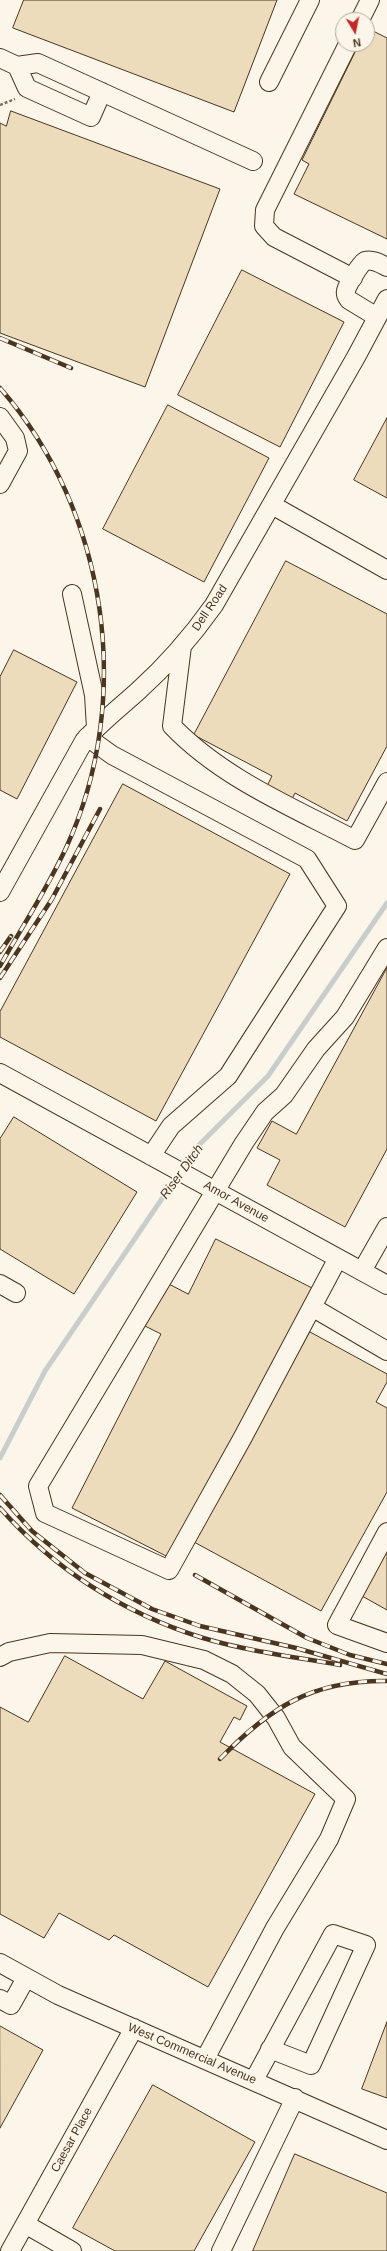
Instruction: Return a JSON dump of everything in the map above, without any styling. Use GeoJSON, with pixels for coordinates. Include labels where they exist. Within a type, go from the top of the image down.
{"type":"FeatureCollection","features":[{"type":"Feature","properties":{"kind":"street"},"geometry":{"type":"LineString","coordinates":[[269,82],[310,0]]}},
{"type":"Feature","properties":{"kind":"street"},"geometry":{"type":"LineString","coordinates":[[364,12],[370,0]]}},
{"type":"Feature","properties":{"kind":"street"},"geometry":{"type":"LineString","coordinates":[[344,52],[265,210],[264,226],[274,237],[353,278]]}},
{"type":"Feature","properties":{"kind":"street"},"geometry":{"type":"LineString","coordinates":[[0,58],[17,66],[38,63],[253,161]]}},
{"type":"Feature","properties":{"kind":"street"},"geometry":{"type":"LineString","coordinates":[[17,66],[27,88],[90,117],[102,92]]}},
{"type":"Feature","properties":{"kind":"street"},"geometry":{"type":"LineString","coordinates":[[377,317],[346,296],[346,290],[360,265],[366,261],[373,261],[387,267]]}},
{"type":"Feature","properties":{"kind":"street","name":"Dell Road"},"geometry":{"type":"LineString","coordinates":[[0,892],[92,732],[138,691],[182,646],[214,605],[272,505],[387,299]]}},
{"type":"Feature","properties":{"kind":"street"},"geometry":{"type":"LineString","coordinates":[[0,417],[15,438],[18,451],[0,484]]}},
{"type":"Feature","properties":{"kind":"street"},"geometry":{"type":"LineString","coordinates":[[272,505],[387,570]]}},
{"type":"Feature","properties":{"kind":"street"},"geometry":{"type":"LineString","coordinates":[[72,594],[94,695],[92,732],[112,755],[307,859],[337,906],[228,1076],[171,1126],[151,1156]]}},
{"type":"Feature","properties":{"kind":"street"},"geometry":{"type":"LineString","coordinates":[[182,646],[172,726],[193,748],[230,774],[355,840],[387,782]]}},
{"type":"Feature","properties":{"kind":"street"},"geometry":{"type":"LineString","coordinates":[[338,1258],[170,1570],[45,1513],[38,1486],[244,1143],[265,1112],[284,1094],[316,1049],[345,1017],[387,948]]}},
{"type":"Feature","properties":{"kind":"street","name":"Amor Avenue"},"geometry":{"type":"LineString","coordinates":[[0,1073],[387,1285]]}},
{"type":"Feature","properties":{"kind":"street"},"geometry":{"type":"LineString","coordinates":[[362,1272],[387,1227]]}},
{"type":"Feature","properties":{"kind":"street"},"geometry":{"type":"LineString","coordinates":[[0,1284],[16,1293]]}},
{"type":"Feature","properties":{"kind":"street"},"geometry":{"type":"LineString","coordinates":[[312,1307],[387,1351]]}},
{"type":"Feature","properties":{"kind":"street"},"geometry":{"type":"LineString","coordinates":[[387,1532],[337,1625],[387,1643]]}},
{"type":"Feature","properties":{"kind":"street"},"geometry":{"type":"LineString","coordinates":[[0,1658],[10,1652],[50,1643],[142,1646],[204,1660],[232,1674],[257,1694],[276,1718],[292,1748],[346,1800],[329,1839],[275,1928],[205,2059]]}},
{"type":"Feature","properties":{"kind":"street"},"geometry":{"type":"LineString","coordinates":[[254,2080],[270,2049],[333,1934],[366,1945],[311,2065],[270,2049]]}},
{"type":"Feature","properties":{"kind":"street","name":"West Commercial Avenue"},"geometry":{"type":"LineString","coordinates":[[0,1963],[58,1995],[295,2098],[387,2140]]}},
{"type":"Feature","properties":{"kind":"street"},"geometry":{"type":"LineString","coordinates":[[0,1999],[11,2005],[26,1978]]}},
{"type":"Feature","properties":{"kind":"street","name":"Caesar Place"},"geometry":{"type":"LineString","coordinates":[[10,2251],[134,2028]]}},
{"type":"Feature","properties":{"kind":"street"},"geometry":{"type":"LineString","coordinates":[[221,2251],[295,2098]]}},
{"type":"Feature","properties":{"kind":"street"},"geometry":{"type":"LineString","coordinates":[[25,2224],[72,2251]]}},
{"type":"Feature","properties":{"kind":"path"},"geometry":{"type":"LineString","coordinates":[[0,105],[22,97]]}},
{"type":"Feature","properties":{"kind":"building"},"geometry":{"type":"Polygon","coordinates":[[[24,0],[277,0],[234,112],[13,28],[24,0]]]}},
{"type":"Feature","properties":{"kind":"building"},"geometry":{"type":"Polygon","coordinates":[[[375,32],[387,38],[387,239],[294,194],[309,164],[302,160],[355,52],[375,52],[375,32]]]}},
{"type":"Feature","properties":{"kind":"building"},"geometry":{"type":"Polygon","coordinates":[[[11,111],[220,189],[145,387],[0,333],[0,123],[6,126],[11,111]]]}},
{"type":"Feature","properties":{"kind":"building"},"geometry":{"type":"Polygon","coordinates":[[[242,270],[344,322],[280,447],[178,395],[242,270]]]}},
{"type":"Feature","properties":{"kind":"building"},"geometry":{"type":"Polygon","coordinates":[[[168,405],[269,458],[204,582],[103,529],[168,405]]]}},
{"type":"Feature","properties":{"kind":"building"},"geometry":{"type":"Polygon","coordinates":[[[387,418],[387,498],[354,480],[387,418]]]}},
{"type":"Feature","properties":{"kind":"building"},"geometry":{"type":"Polygon","coordinates":[[[286,561],[387,614],[387,746],[347,821],[295,793],[291,801],[266,788],[272,776],[194,735],[286,561]]]}},
{"type":"Feature","properties":{"kind":"building"},"geometry":{"type":"Polygon","coordinates":[[[14,650],[77,682],[17,799],[0,790],[0,677],[14,650]]]}},
{"type":"Feature","properties":{"kind":"building"},"geometry":{"type":"Polygon","coordinates":[[[123,784],[290,874],[156,1121],[0,1037],[0,1012],[123,784]]]}},
{"type":"Feature","properties":{"kind":"building"},"geometry":{"type":"Polygon","coordinates":[[[387,968],[387,1149],[345,1227],[267,1185],[280,1160],[257,1148],[272,1121],[296,1134],[387,968]]]}},
{"type":"Feature","properties":{"kind":"building"},"geometry":{"type":"Polygon","coordinates":[[[14,1117],[137,1192],[74,1294],[0,1249],[0,1139],[14,1117]]]}},
{"type":"Feature","properties":{"kind":"building"},"geometry":{"type":"Polygon","coordinates":[[[216,1239],[312,1288],[174,1560],[72,1508],[161,1334],[145,1326],[167,1283],[188,1294],[216,1239]]]}},
{"type":"Feature","properties":{"kind":"building"},"geometry":{"type":"Polygon","coordinates":[[[310,1332],[387,1374],[387,1382],[376,1402],[387,1408],[387,1492],[321,1611],[194,1542],[310,1332]]]}},
{"type":"Feature","properties":{"kind":"building"},"geometry":{"type":"Polygon","coordinates":[[[387,1551],[387,1610],[362,1596],[387,1551]]]}},
{"type":"Feature","properties":{"kind":"building"},"geometry":{"type":"Polygon","coordinates":[[[65,1656],[143,1699],[165,1661],[247,1706],[240,1720],[234,1717],[220,1742],[315,1794],[208,1987],[114,1935],[109,1940],[59,1913],[44,1938],[0,1914],[0,1707],[28,1722],[65,1656]]]}},
{"type":"Feature","properties":{"kind":"building"},"geometry":{"type":"Polygon","coordinates":[[[387,2022],[387,2098],[362,2089],[387,2022]]]}},
{"type":"Feature","properties":{"kind":"building"},"geometry":{"type":"Polygon","coordinates":[[[0,2026],[43,2050],[0,2128],[0,2026]]]}},
{"type":"Feature","properties":{"kind":"building"},"geometry":{"type":"Polygon","coordinates":[[[153,2085],[255,2142],[194,2251],[115,2251],[73,2228],[153,2085]]]}},
{"type":"Feature","properties":{"kind":"building"},"geometry":{"type":"Polygon","coordinates":[[[295,2154],[387,2193],[387,2251],[253,2251],[295,2154]]]}},
{"type":"Feature","properties":{"kind":"waterway","name":"Riser Ditch"},"geometry":{"type":"LineString","coordinates":[[0,1458],[45,1371],[197,1147],[268,1076],[387,903]]}},
{"type":"Feature","properties":{"kind":"railway"},"geometry":{"type":"LineString","coordinates":[[0,338],[71,368]]}},
{"type":"Feature","properties":{"kind":"railway"},"geometry":{"type":"LineString","coordinates":[[0,388],[37,437],[66,491],[87,548],[99,608],[104,669],[100,731],[87,790],[59,863],[0,966]]}},
{"type":"Feature","properties":{"kind":"railway"},"geometry":{"type":"LineString","coordinates":[[0,978],[52,899],[100,809]]}},
{"type":"Feature","properties":{"kind":"railway"},"geometry":{"type":"LineString","coordinates":[[0,952],[11,936]]}},
{"type":"Feature","properties":{"kind":"railway"},"geometry":{"type":"LineString","coordinates":[[0,1495],[32,1531],[85,1573],[152,1609],[200,1626],[296,1648],[387,1674]]}},
{"type":"Feature","properties":{"kind":"railway"},"geometry":{"type":"LineString","coordinates":[[0,1508],[44,1551],[68,1570],[92,1587],[146,1616],[174,1628],[220,1643],[340,1665]]}},
{"type":"Feature","properties":{"kind":"railway"},"geometry":{"type":"LineString","coordinates":[[195,1575],[307,1638],[350,1655],[387,1664]]}},
{"type":"Feature","properties":{"kind":"railway"},"geometry":{"type":"LineString","coordinates":[[220,1759],[257,1725],[275,1711],[294,1700],[337,1685],[387,1681]]}}]}
